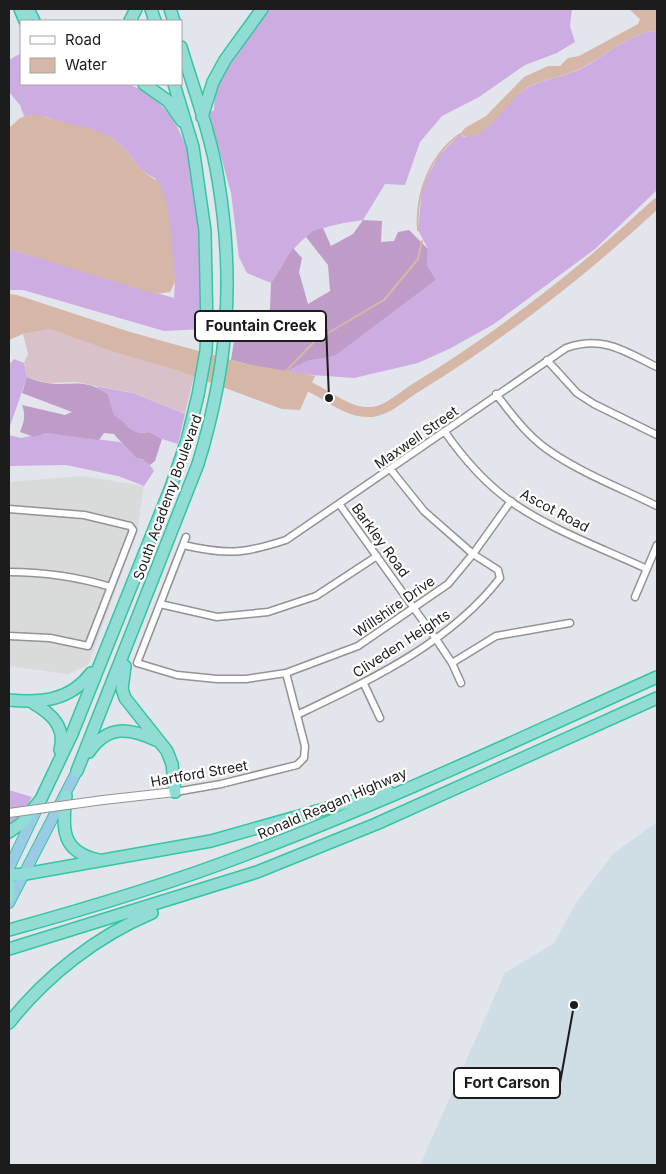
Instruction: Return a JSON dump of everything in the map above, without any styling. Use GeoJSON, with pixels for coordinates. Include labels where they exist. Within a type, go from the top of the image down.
{"type":"FeatureCollection","features":[{"type":"Feature","properties":{"kind":"highway"},"geometry":{"type":"LineString","coordinates":[[202,117],[213,82],[262,9]]}},
{"type":"Feature","properties":{"kind":"highway","name":"South Academy Boulevard"},"geometry":{"type":"LineString","coordinates":[[9,903],[66,796],[77,771],[187,494],[206,438],[219,386],[226,328],[227,244],[218,177],[182,50]]}},
{"type":"Feature","properties":{"kind":"highway"},"geometry":{"type":"LineString","coordinates":[[145,85],[168,101],[180,118],[193,147]]}},
{"type":"Feature","properties":{"kind":"highway","name":"South Academy Boulevard"},"geometry":{"type":"LineString","coordinates":[[9,868],[51,779],[171,486],[187,440],[203,373],[207,330],[205,231],[193,147],[174,85]]}},
{"type":"Feature","properties":{"kind":"highway"},"geometry":{"type":"LineString","coordinates":[[133,630],[122,678],[122,689],[132,708],[167,751],[172,764],[175,792]]}},
{"type":"Feature","properties":{"kind":"highway"},"geometry":{"type":"LineString","coordinates":[[9,700],[33,703],[69,694],[82,684],[104,649]]}},
{"type":"Feature","properties":{"kind":"highway","name":"Ronald Reagan Highway"},"geometry":{"type":"LineString","coordinates":[[14,929],[109,901],[245,855],[385,799],[657,677]]}},
{"type":"Feature","properties":{"kind":"highway"},"geometry":{"type":"LineString","coordinates":[[9,949],[257,872],[376,824],[657,698]]}},
{"type":"Feature","properties":{"kind":"highway"},"geometry":{"type":"LineString","coordinates":[[33,703],[49,712],[61,730],[61,746],[51,779]]}},
{"type":"Feature","properties":{"kind":"highway"},"geometry":{"type":"LineString","coordinates":[[77,771],[99,740],[114,732],[132,731],[160,742]]}},
{"type":"Feature","properties":{"kind":"highway"},"geometry":{"type":"LineString","coordinates":[[9,875],[25,874],[211,841],[419,783]]}},
{"type":"Feature","properties":{"kind":"highway"},"geometry":{"type":"LineString","coordinates":[[66,796],[62,822],[69,844],[87,857],[104,860]]}},
{"type":"Feature","properties":{"kind":"highway"},"geometry":{"type":"LineString","coordinates":[[9,832],[22,823],[41,799]]}},
{"type":"Feature","properties":{"kind":"highway"},"geometry":{"type":"LineString","coordinates":[[9,882],[9,897]]}},
{"type":"Feature","properties":{"kind":"highway"},"geometry":{"type":"LineString","coordinates":[[9,1023],[48,980],[79,955],[141,918],[220,884]]}},
{"type":"Feature","properties":{"kind":"street","name":"Maxwell Street"},"geometry":{"type":"LineString","coordinates":[[183,545],[219,553],[255,550],[286,540],[340,505],[496,394],[566,348],[582,343],[595,342],[612,346],[657,367]]}},
{"type":"Feature","properties":{"kind":"street"},"geometry":{"type":"LineString","coordinates":[[547,360],[578,393],[594,404],[657,435]]}},
{"type":"Feature","properties":{"kind":"street"},"geometry":{"type":"LineString","coordinates":[[496,394],[516,420],[548,450],[568,462],[657,506]]}},
{"type":"Feature","properties":{"kind":"street","name":"Ascot Road"},"geometry":{"type":"LineString","coordinates":[[445,432],[460,453],[487,482],[511,501],[540,519],[647,569]]}},
{"type":"Feature","properties":{"kind":"street"},"geometry":{"type":"LineString","coordinates":[[391,470],[424,511],[473,554]]}},
{"type":"Feature","properties":{"kind":"street","name":"Willshire Drive"},"geometry":{"type":"LineString","coordinates":[[160,604],[137,662],[177,675],[216,679],[246,679],[286,673],[358,646],[448,584],[473,554],[511,501]]}},
{"type":"Feature","properties":{"kind":"street","name":"Barkley Road"},"geometry":{"type":"LineString","coordinates":[[340,505],[436,639],[452,663],[461,683]]}},
{"type":"Feature","properties":{"kind":"street"},"geometry":{"type":"LineString","coordinates":[[9,509],[84,515],[130,526],[133,530],[88,646],[50,638],[9,636]]}},
{"type":"Feature","properties":{"kind":"street"},"geometry":{"type":"LineString","coordinates":[[186,537],[160,604],[217,618],[268,612],[316,596],[377,556]]}},
{"type":"Feature","properties":{"kind":"street"},"geometry":{"type":"LineString","coordinates":[[635,597],[657,545]]}},
{"type":"Feature","properties":{"kind":"street","name":"Cliveden Heights"},"geometry":{"type":"LineString","coordinates":[[297,715],[364,684],[436,639],[482,601],[500,578],[498,570],[473,554]]}},
{"type":"Feature","properties":{"kind":"street"},"geometry":{"type":"LineString","coordinates":[[9,572],[68,577],[111,587]]}},
{"type":"Feature","properties":{"kind":"street"},"geometry":{"type":"LineString","coordinates":[[452,663],[496,636],[570,623]]}},
{"type":"Feature","properties":{"kind":"street","name":"Hartford Street"},"geometry":{"type":"LineString","coordinates":[[9,813],[175,792],[221,784],[297,765],[304,758],[305,746],[286,673]]}},
{"type":"Feature","properties":{"kind":"street"},"geometry":{"type":"LineString","coordinates":[[364,684],[380,718]]}},
{"type":"Feature","properties":{"kind":"shaded area"},"geometry":{"type":"Polygon","coordinates":[[[270,9],[572,9],[570,26],[575,42],[557,53],[525,65],[479,97],[442,116],[420,142],[405,185],[385,184],[363,220],[329,227],[316,231],[306,237],[290,254],[271,283],[247,273],[239,257],[231,193],[209,113],[214,110],[215,86],[270,9]]]}},
{"type":"Feature","properties":{"kind":"shaded area"},"geometry":{"type":"Polygon","coordinates":[[[657,31],[657,190],[595,249],[494,324],[449,349],[418,363],[354,378],[284,373],[307,361],[335,356],[436,280],[427,265],[428,249],[418,230],[422,187],[439,155],[460,134],[464,137],[481,130],[528,87],[576,71],[635,36],[657,31]]]}},
{"type":"Feature","properties":{"kind":"shaded area"},"geometry":{"type":"Polygon","coordinates":[[[20,54],[20,85],[129,85],[155,99],[175,124],[189,154],[197,190],[202,227],[203,329],[164,331],[23,290],[9,290],[9,249],[174,298],[175,282],[156,179],[141,170],[125,149],[109,136],[45,117],[24,116],[20,105],[9,92],[9,60],[20,54]]]}},
{"type":"Feature","properties":{"kind":"shaded area"},"geometry":{"type":"Polygon","coordinates":[[[363,220],[382,221],[381,242],[394,241],[398,232],[409,230],[428,249],[427,265],[436,280],[335,356],[307,361],[284,373],[231,360],[235,334],[255,325],[267,326],[271,283],[293,248],[302,258],[299,272],[308,304],[330,291],[328,265],[306,237],[313,231],[323,228],[331,246],[353,234],[363,220]]]}},
{"type":"Feature","properties":{"kind":"shaded area"},"geometry":{"type":"Polygon","coordinates":[[[50,329],[194,376],[185,414],[133,393],[76,382],[47,383],[27,377],[24,363],[28,354],[23,334],[50,329]]]}},
{"type":"Feature","properties":{"kind":"shaded area"},"geometry":{"type":"Polygon","coordinates":[[[14,359],[24,363],[27,377],[9,429],[9,365],[14,359]]]}},
{"type":"Feature","properties":{"kind":"shaded area"},"geometry":{"type":"Polygon","coordinates":[[[27,377],[47,383],[84,384],[108,394],[114,415],[129,428],[142,433],[149,432],[162,439],[155,461],[150,465],[142,459],[136,458],[114,434],[104,433],[99,440],[45,433],[34,437],[20,432],[24,418],[22,405],[65,415],[72,412],[22,393],[27,377]]]}},
{"type":"Feature","properties":{"kind":"shaded area"},"geometry":{"type":"Polygon","coordinates":[[[95,386],[133,393],[185,414],[178,444],[149,432],[137,432],[129,428],[114,415],[108,394],[95,386]]]}},
{"type":"Feature","properties":{"kind":"shaded area"},"geometry":{"type":"Polygon","coordinates":[[[45,433],[120,442],[128,447],[136,458],[147,462],[154,471],[144,486],[118,476],[66,465],[9,466],[9,435],[21,438],[45,433]]]}},
{"type":"Feature","properties":{"kind":"shaded area"},"geometry":{"type":"Polygon","coordinates":[[[82,476],[144,486],[137,531],[88,665],[68,674],[9,666],[9,482],[82,476]]]}},
{"type":"Feature","properties":{"kind":"shaded area"},"geometry":{"type":"Polygon","coordinates":[[[9,790],[32,797],[9,842],[9,790]]]}},
{"type":"Feature","properties":{"kind":"shaded area"},"geometry":{"type":"Polygon","coordinates":[[[657,822],[657,1165],[420,1165],[505,973],[554,943],[576,903],[613,854],[657,822]]]}},
{"type":"Feature","properties":{"kind":"water"},"geometry":{"type":"Polygon","coordinates":[[[629,9],[657,9],[657,31],[635,36],[575,71],[528,87],[516,96],[485,130],[468,137],[460,134],[465,128],[486,116],[524,77],[548,66],[560,66],[568,58],[579,56],[638,24],[640,19],[629,9]]]}},
{"type":"Feature","properties":{"kind":"water"},"geometry":{"type":"Polygon","coordinates":[[[32,114],[95,130],[109,136],[125,149],[141,170],[159,182],[166,201],[170,224],[175,282],[170,292],[155,294],[9,249],[9,128],[20,118],[32,114]]]}},
{"type":"Feature","properties":{"kind":"water"},"geometry":{"type":"Polygon","coordinates":[[[9,294],[130,332],[242,363],[315,376],[300,410],[282,409],[179,371],[115,352],[50,329],[23,334],[9,340],[9,294]]]}},
{"type":"Feature","properties":{"kind":"waterway"},"geometry":{"type":"LineString","coordinates":[[418,230],[419,203],[427,176],[440,153],[460,134]]}},
{"type":"Feature","properties":{"kind":"waterway"},"geometry":{"type":"LineString","coordinates":[[299,383],[317,390],[352,409],[362,412],[384,409],[511,324],[571,278],[657,203]]}},
{"type":"Feature","properties":{"kind":"waterway"},"geometry":{"type":"LineString","coordinates":[[285,372],[316,340],[384,300],[418,259],[422,241]]}},
{"type":"Feature","properties":{"kind":"place","name":"Fountain Creek"},"geometry":{"type":"Point","coordinates":[329,398]}},
{"type":"Feature","properties":{"kind":"place","name":"Fort Carson"},"geometry":{"type":"Point","coordinates":[574,1005]}}]}
